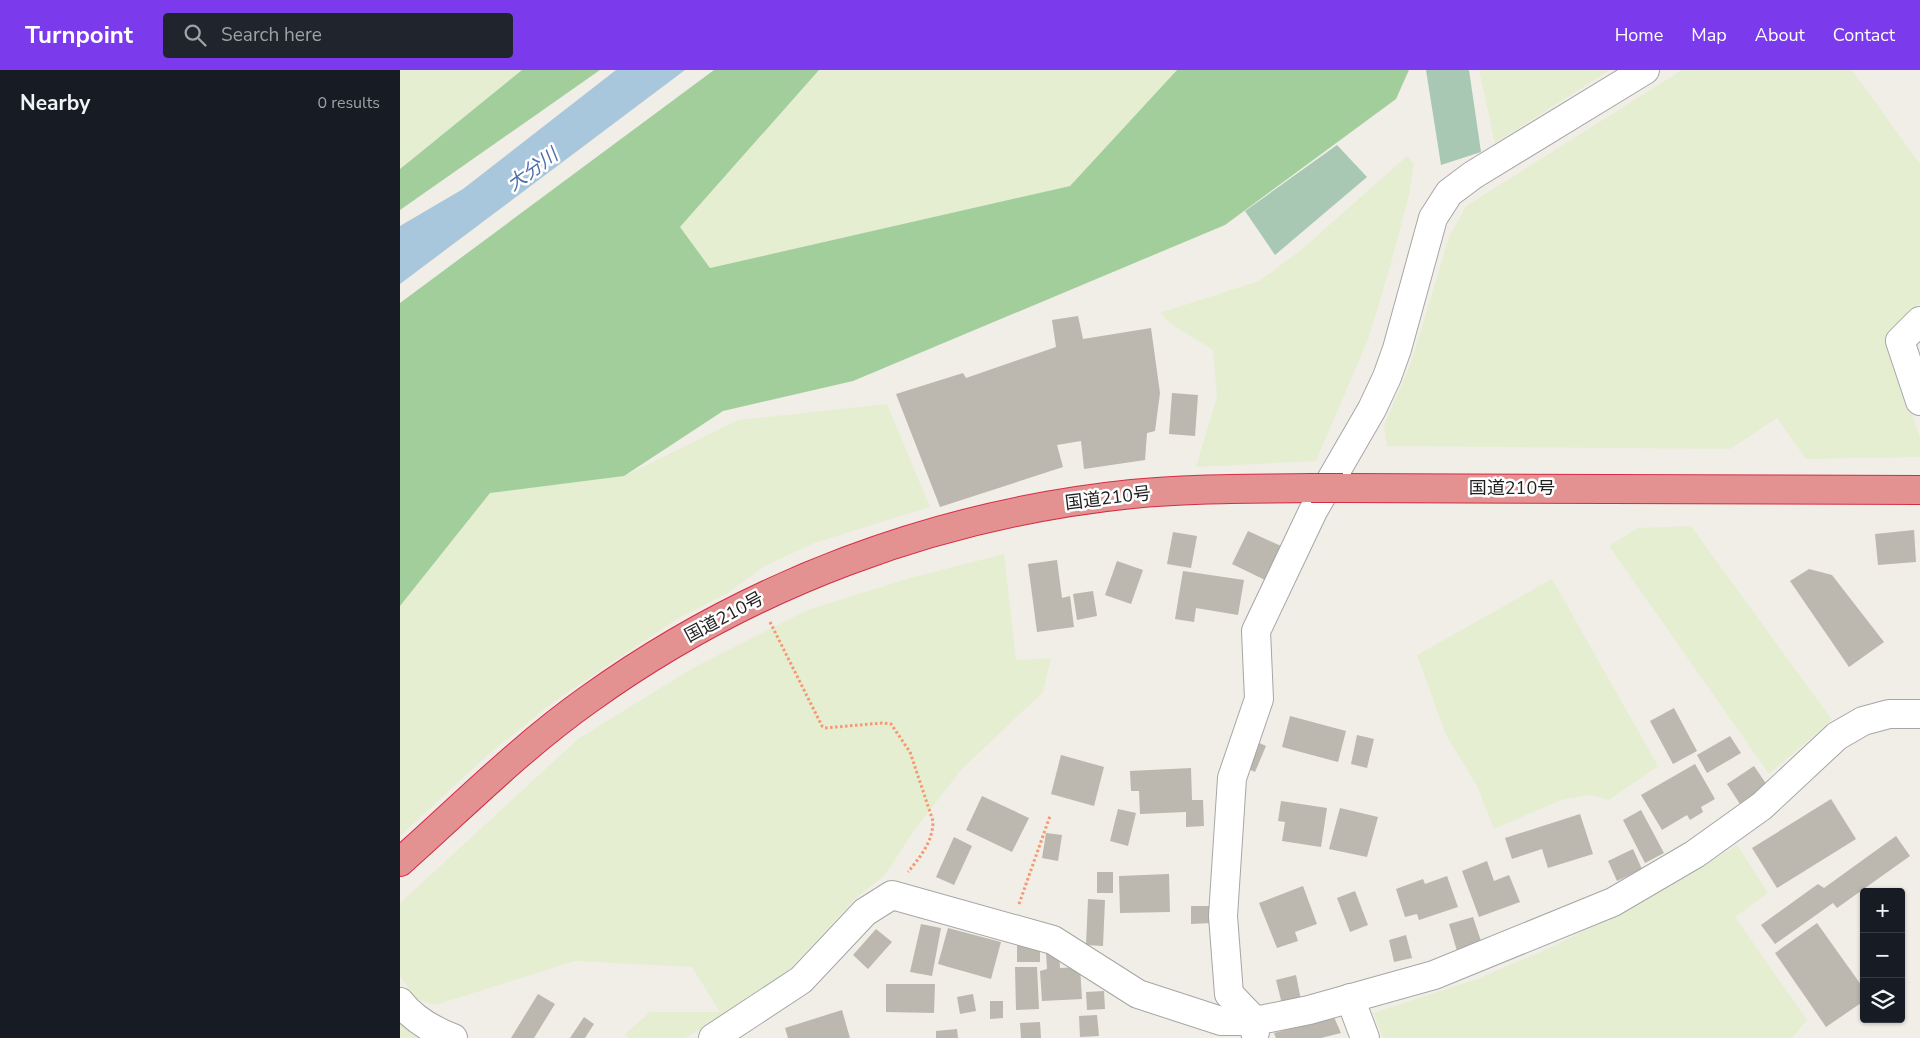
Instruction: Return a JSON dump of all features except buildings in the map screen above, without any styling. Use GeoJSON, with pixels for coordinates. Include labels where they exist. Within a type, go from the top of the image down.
{"type":"FeatureCollection","features":[{"type":"Feature","properties":{"kind":"highway","name":"国道210号"},"geometry":{"type":"LineString","coordinates":[[400,862],[523,752],[588,699],[677,641],[759,598],[824,569],[895,543],[1011,513],[1133,494],[1177,490],[1343,488],[1920,490]]}},
{"type":"Feature","properties":{"kind":"street"},"geometry":{"type":"LineString","coordinates":[[1255,1029],[1229,994],[1223,916],[1232,778],[1259,699],[1256,631],[1313,511],[1372,409],[1386,377],[1397,349],[1428,229],[1442,203],[1449,194],[1473,175],[1645,70]]}},
{"type":"Feature","properties":{"kind":"street"},"geometry":{"type":"LineString","coordinates":[[1920,322],[1900,340],[1920,401]]}},
{"type":"Feature","properties":{"kind":"street"},"geometry":{"type":"LineString","coordinates":[[713,1038],[801,980],[865,912],[892,895],[1053,940],[1138,994],[1221,1021],[1255,1029],[1350,998],[1434,975],[1613,902],[1695,854],[1762,806],[1838,736],[1863,721],[1889,714],[1920,714]]}},
{"type":"Feature","properties":{"kind":"street"},"geometry":{"type":"LineString","coordinates":[[1350,998],[1365,1038]]}},
{"type":"Feature","properties":{"kind":"street"},"geometry":{"type":"LineString","coordinates":[[400,1002],[413,1016],[433,1030],[453,1038]]}},
{"type":"Feature","properties":{"kind":"path"},"geometry":{"type":"LineString","coordinates":[[759,598],[822,726],[825,728],[882,723],[891,724],[910,752],[933,821],[933,830],[925,848],[892,895]]}},
{"type":"Feature","properties":{"kind":"path"},"geometry":{"type":"LineString","coordinates":[[1010,928],[1050,816]]}},
{"type":"Feature","properties":{"kind":"green space"},"geometry":{"type":"Polygon","coordinates":[[[400,70],[522,70],[400,169],[400,70]]]}},
{"type":"Feature","properties":{"kind":"green space"},"geometry":{"type":"Polygon","coordinates":[[[522,70],[600,70],[400,210],[400,169],[522,70]]]}},
{"type":"Feature","properties":{"kind":"green space"},"geometry":{"type":"Polygon","coordinates":[[[714,70],[819,70],[680,227],[710,268],[1070,186],[1177,70],[1409,70],[1396,99],[1225,225],[853,381],[723,411],[624,476],[490,493],[400,606],[400,303],[714,70]]]}},
{"type":"Feature","properties":{"kind":"green space"},"geometry":{"type":"Polygon","coordinates":[[[819,70],[1177,70],[1070,186],[710,268],[680,227],[819,70]]]}},
{"type":"Feature","properties":{"kind":"green space"},"geometry":{"type":"Polygon","coordinates":[[[1426,70],[1469,70],[1481,152],[1441,165],[1426,70]]]}},
{"type":"Feature","properties":{"kind":"green space"},"geometry":{"type":"Polygon","coordinates":[[[1479,70],[1610,70],[1495,143],[1479,70]]]}},
{"type":"Feature","properties":{"kind":"green space"},"geometry":{"type":"Polygon","coordinates":[[[1682,70],[1852,70],[1920,164],[1920,303],[1886,335],[1920,438],[1920,457],[1806,459],[1777,418],[1730,449],[1387,446],[1384,425],[1411,363],[1449,237],[1466,206],[1682,70]]]}},
{"type":"Feature","properties":{"kind":"green space"},"geometry":{"type":"Polygon","coordinates":[[[1337,145],[1367,177],[1275,255],[1245,211],[1337,145]]]}},
{"type":"Feature","properties":{"kind":"green space"},"geometry":{"type":"Polygon","coordinates":[[[1407,156],[1414,164],[1409,195],[1392,260],[1369,337],[1316,461],[1196,467],[1217,397],[1213,350],[1171,324],[1160,313],[1259,281],[1301,250],[1407,156]]]}},
{"type":"Feature","properties":{"kind":"green space"},"geometry":{"type":"Polygon","coordinates":[[[887,404],[930,507],[814,543],[765,566],[728,593],[677,619],[555,701],[491,752],[400,836],[400,605],[464,513],[490,493],[554,477],[624,476],[738,420],[887,404]]]}},
{"type":"Feature","properties":{"kind":"green space"},"geometry":{"type":"Polygon","coordinates":[[[1691,526],[1832,720],[1769,774],[1609,546],[1638,528],[1691,526]]]}},
{"type":"Feature","properties":{"kind":"green space"},"geometry":{"type":"Polygon","coordinates":[[[1004,554],[1016,660],[1051,658],[1043,692],[961,770],[913,832],[885,875],[858,896],[771,989],[685,1038],[628,1038],[625,1034],[650,1012],[720,1012],[692,967],[575,961],[435,1005],[415,998],[400,976],[400,903],[578,739],[693,668],[807,610],[914,577],[1004,554]]]}},
{"type":"Feature","properties":{"kind":"green space"},"geometry":{"type":"Polygon","coordinates":[[[1552,579],[1658,766],[1609,800],[1590,795],[1561,800],[1494,829],[1477,786],[1446,735],[1417,655],[1552,579]]]}},
{"type":"Feature","properties":{"kind":"green space"},"geometry":{"type":"Polygon","coordinates":[[[1737,845],[1768,893],[1735,917],[1807,1020],[1792,1038],[1383,1038],[1373,1013],[1480,978],[1554,946],[1679,881],[1737,845]]]}},
{"type":"Feature","properties":{"kind":"green space"},"geometry":{"type":"Polygon","coordinates":[[[400,1019],[418,1038],[400,1038],[400,1019]]]}},
{"type":"Feature","properties":{"kind":"water","name":"大分川"},"geometry":{"type":"Polygon","coordinates":[[[616,70],[685,70],[400,284],[400,226],[463,189],[616,70]]]}}]}
